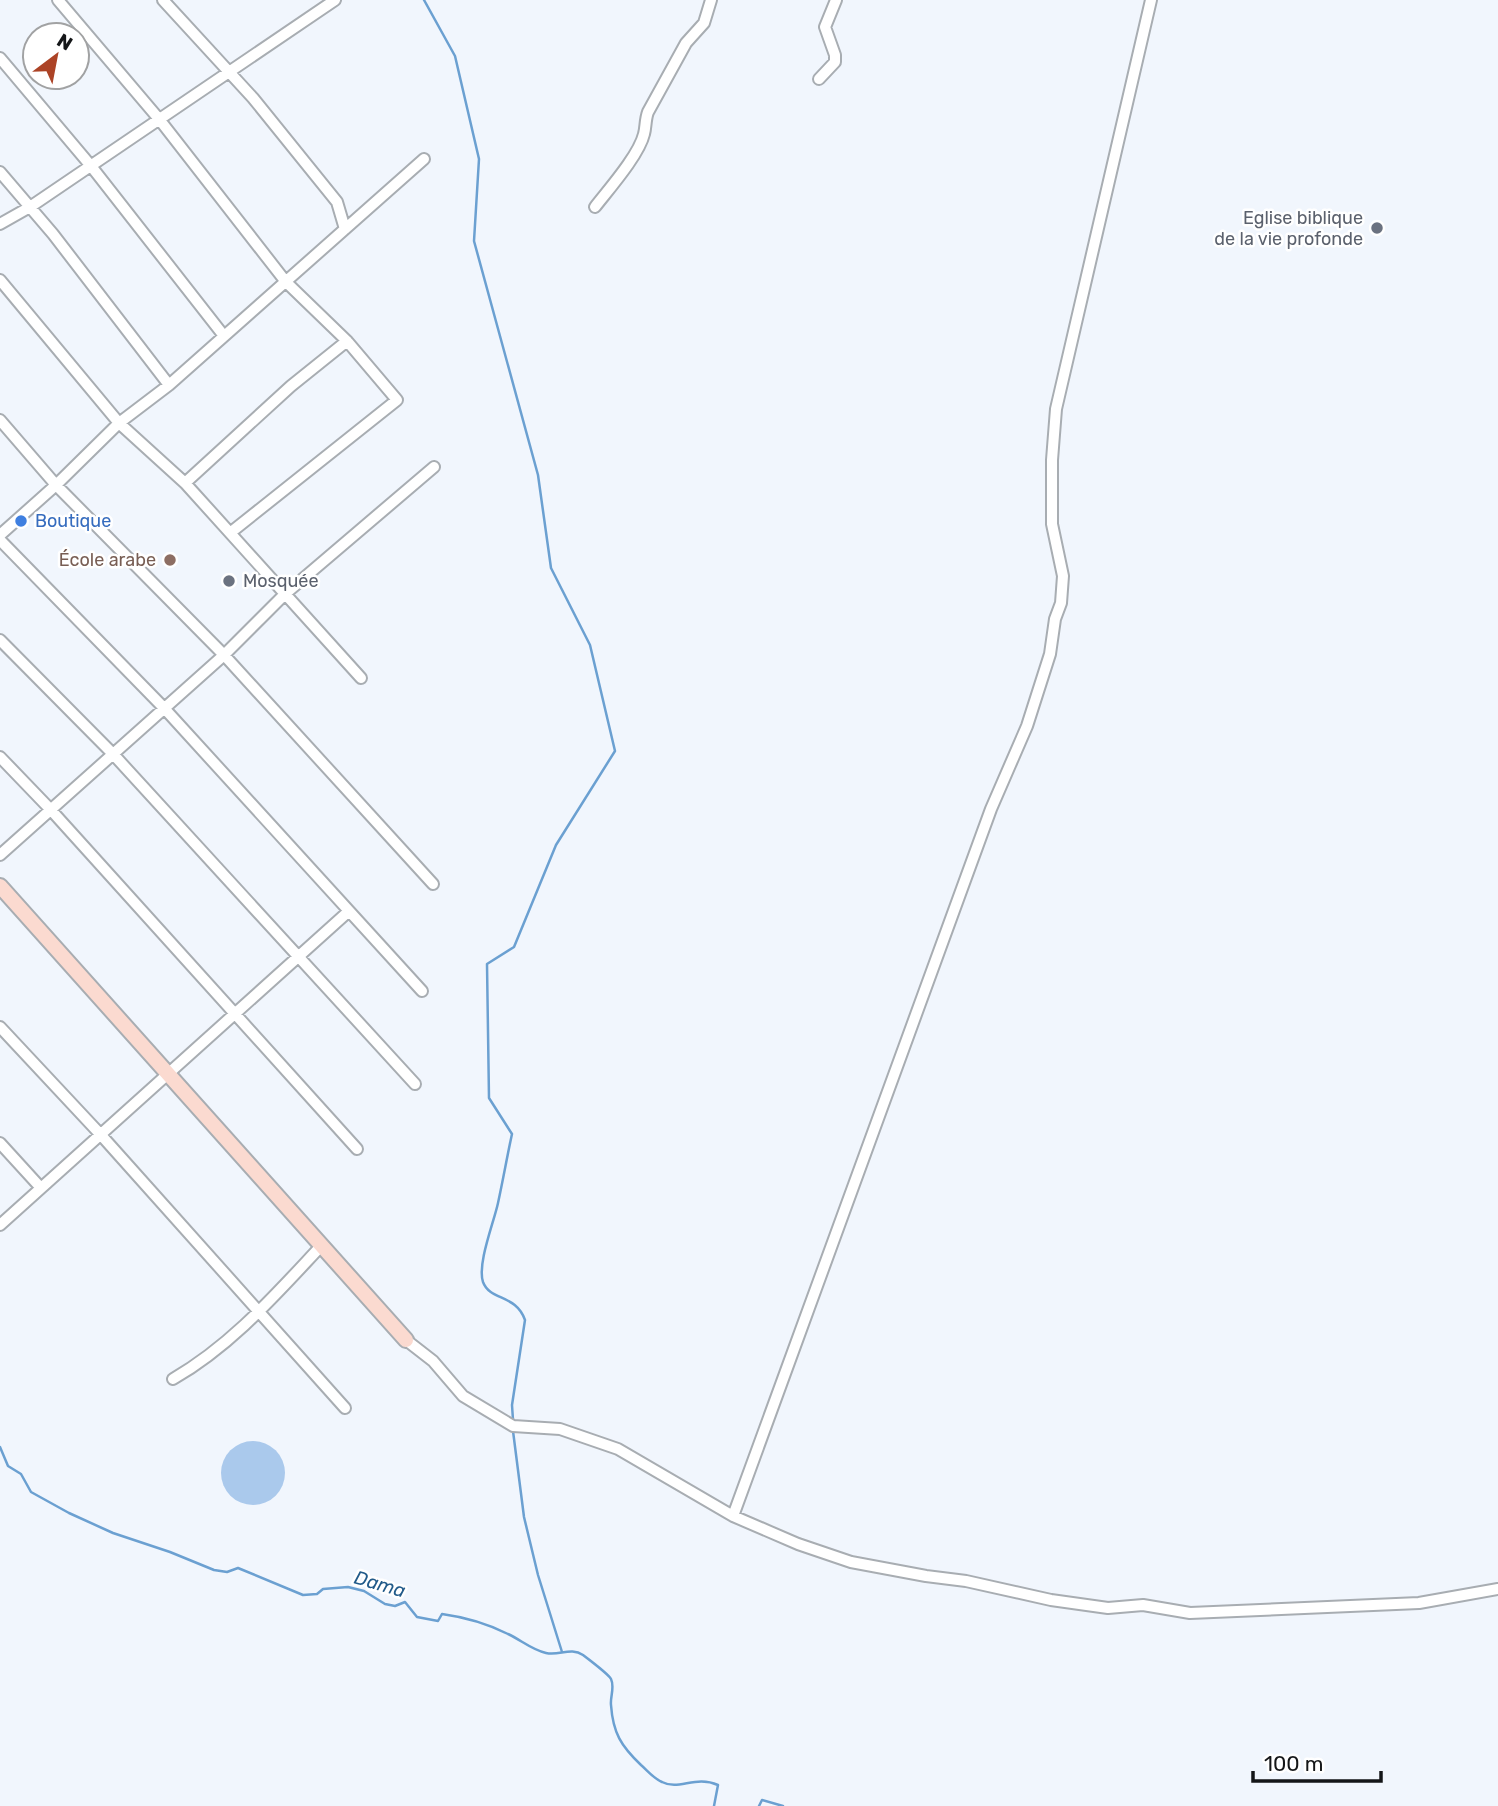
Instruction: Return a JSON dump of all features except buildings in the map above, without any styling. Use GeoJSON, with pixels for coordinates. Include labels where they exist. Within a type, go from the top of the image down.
{"type":"FeatureCollection","features":[{"type":"Feature","properties":{"kind":"street"},"geometry":{"type":"LineString","coordinates":[[58,0],[159,119],[286,282],[347,341],[397,400],[230,533]]}},
{"type":"Feature","properties":{"kind":"street"},"geometry":{"type":"LineString","coordinates":[[163,0],[253,98],[337,202],[345,229]]}},
{"type":"Feature","properties":{"kind":"street"},"geometry":{"type":"LineString","coordinates":[[0,224],[30,207],[335,0]]}},
{"type":"Feature","properties":{"kind":"street"},"geometry":{"type":"LineString","coordinates":[[595,206],[637,149],[645,133],[644,124],[648,112],[686,43],[704,23],[711,0]]}},
{"type":"Feature","properties":{"kind":"street"},"geometry":{"type":"LineString","coordinates":[[820,79],[835,62],[824,27],[836,0]]}},
{"type":"Feature","properties":{"kind":"street"},"geometry":{"type":"LineString","coordinates":[[733,1516],[991,809],[1027,726],[1050,654],[1055,619],[1061,603],[1063,576],[1052,524],[1052,460],[1056,409],[1151,0]]}},
{"type":"Feature","properties":{"kind":"street"},"geometry":{"type":"LineString","coordinates":[[0,58],[91,166],[224,337]]}},
{"type":"Feature","properties":{"kind":"street"},"geometry":{"type":"LineString","coordinates":[[0,535],[119,423],[169,385],[424,159]]}},
{"type":"Feature","properties":{"kind":"street"},"geometry":{"type":"LineString","coordinates":[[0,172],[53,234],[169,385]]}},
{"type":"Feature","properties":{"kind":"street"},"geometry":{"type":"LineString","coordinates":[[0,280],[119,423],[185,483],[361,678]]}},
{"type":"Feature","properties":{"kind":"street"},"geometry":{"type":"LineString","coordinates":[[185,483],[282,394],[347,341]]}},
{"type":"Feature","properties":{"kind":"street"},"geometry":{"type":"LineString","coordinates":[[0,420],[56,485],[224,655],[433,884]]}},
{"type":"Feature","properties":{"kind":"street"},"geometry":{"type":"LineString","coordinates":[[0,855],[224,655],[285,594],[434,467]]}},
{"type":"Feature","properties":{"kind":"street"},"geometry":{"type":"LineString","coordinates":[[0,540],[164,708],[422,991]]}},
{"type":"Feature","properties":{"kind":"street"},"geometry":{"type":"LineString","coordinates":[[0,640],[113,754],[415,1084]]}},
{"type":"Feature","properties":{"kind":"street"},"geometry":{"type":"LineString","coordinates":[[0,757],[357,1149]]}},
{"type":"Feature","properties":{"kind":"street"},"geometry":{"type":"LineString","coordinates":[[0,886],[406,1340],[433,1361],[463,1396],[513,1426],[560,1429],[618,1448],[733,1516],[798,1544],[851,1562],[966,1581],[1051,1601],[1108,1608],[1143,1605],[1190,1613],[1394,1605],[1443,1600],[1498,1589]]}},
{"type":"Feature","properties":{"kind":"street"},"geometry":{"type":"LineString","coordinates":[[0,1225],[349,911]]}},
{"type":"Feature","properties":{"kind":"street"},"geometry":{"type":"LineString","coordinates":[[0,1027],[345,1408]]}},
{"type":"Feature","properties":{"kind":"street"},"geometry":{"type":"LineString","coordinates":[[0,1143],[41,1188]]}},
{"type":"Feature","properties":{"kind":"street"},"geometry":{"type":"LineString","coordinates":[[173,1379],[203,1362],[259,1311],[321,1245]]}},
{"type":"Feature","properties":{"kind":"shaded area"},"geometry":{"type":"Polygon","coordinates":[[[253,1441],[276,1450],[285,1473],[276,1496],[253,1505],[230,1496],[221,1473],[230,1450],[253,1441]]]}},
{"type":"Feature","properties":{"kind":"waterway"},"geometry":{"type":"LineString","coordinates":[[424,0],[455,56],[479,159],[474,241],[538,475],[551,568],[590,645],[615,751],[556,845],[514,947],[487,964],[489,1098],[512,1134],[484,1254],[482,1274],[486,1288],[516,1306],[525,1320],[512,1405],[513,1420]]}},
{"type":"Feature","properties":{"kind":"waterway"},"geometry":{"type":"LineString","coordinates":[[513,1431],[524,1517],[538,1575],[562,1652]]}},
{"type":"Feature","properties":{"kind":"waterway","name":"Dama"},"geometry":{"type":"LineString","coordinates":[[0,1447],[8,1466],[21,1474],[31,1492],[113,1533],[214,1570],[227,1572],[238,1568],[303,1595],[317,1594],[323,1589],[348,1587],[364,1591],[385,1604],[395,1606],[405,1602],[417,1617],[438,1621],[442,1614],[459,1617],[500,1630],[541,1652],[574,1652],[583,1655],[611,1679],[614,1724],[628,1752],[662,1782],[675,1785],[710,1782],[718,1785],[714,1806]]}},
{"type":"Feature","properties":{"kind":"waterway","name":"Dama"},"geometry":{"type":"LineString","coordinates":[[759,1806],[762,1800],[783,1806]]}},
{"type":"Feature","properties":{"kind":"place","name":"Eglise biblique de la vie profonde"},"geometry":{"type":"Point","coordinates":[1377,228]}},
{"type":"Feature","properties":{"kind":"place","name":"Boutique"},"geometry":{"type":"Point","coordinates":[21,521]}},
{"type":"Feature","properties":{"kind":"place","name":"École arabe"},"geometry":{"type":"Point","coordinates":[170,560]}},
{"type":"Feature","properties":{"kind":"place","name":"Mosquée"},"geometry":{"type":"Point","coordinates":[229,581]}}]}
